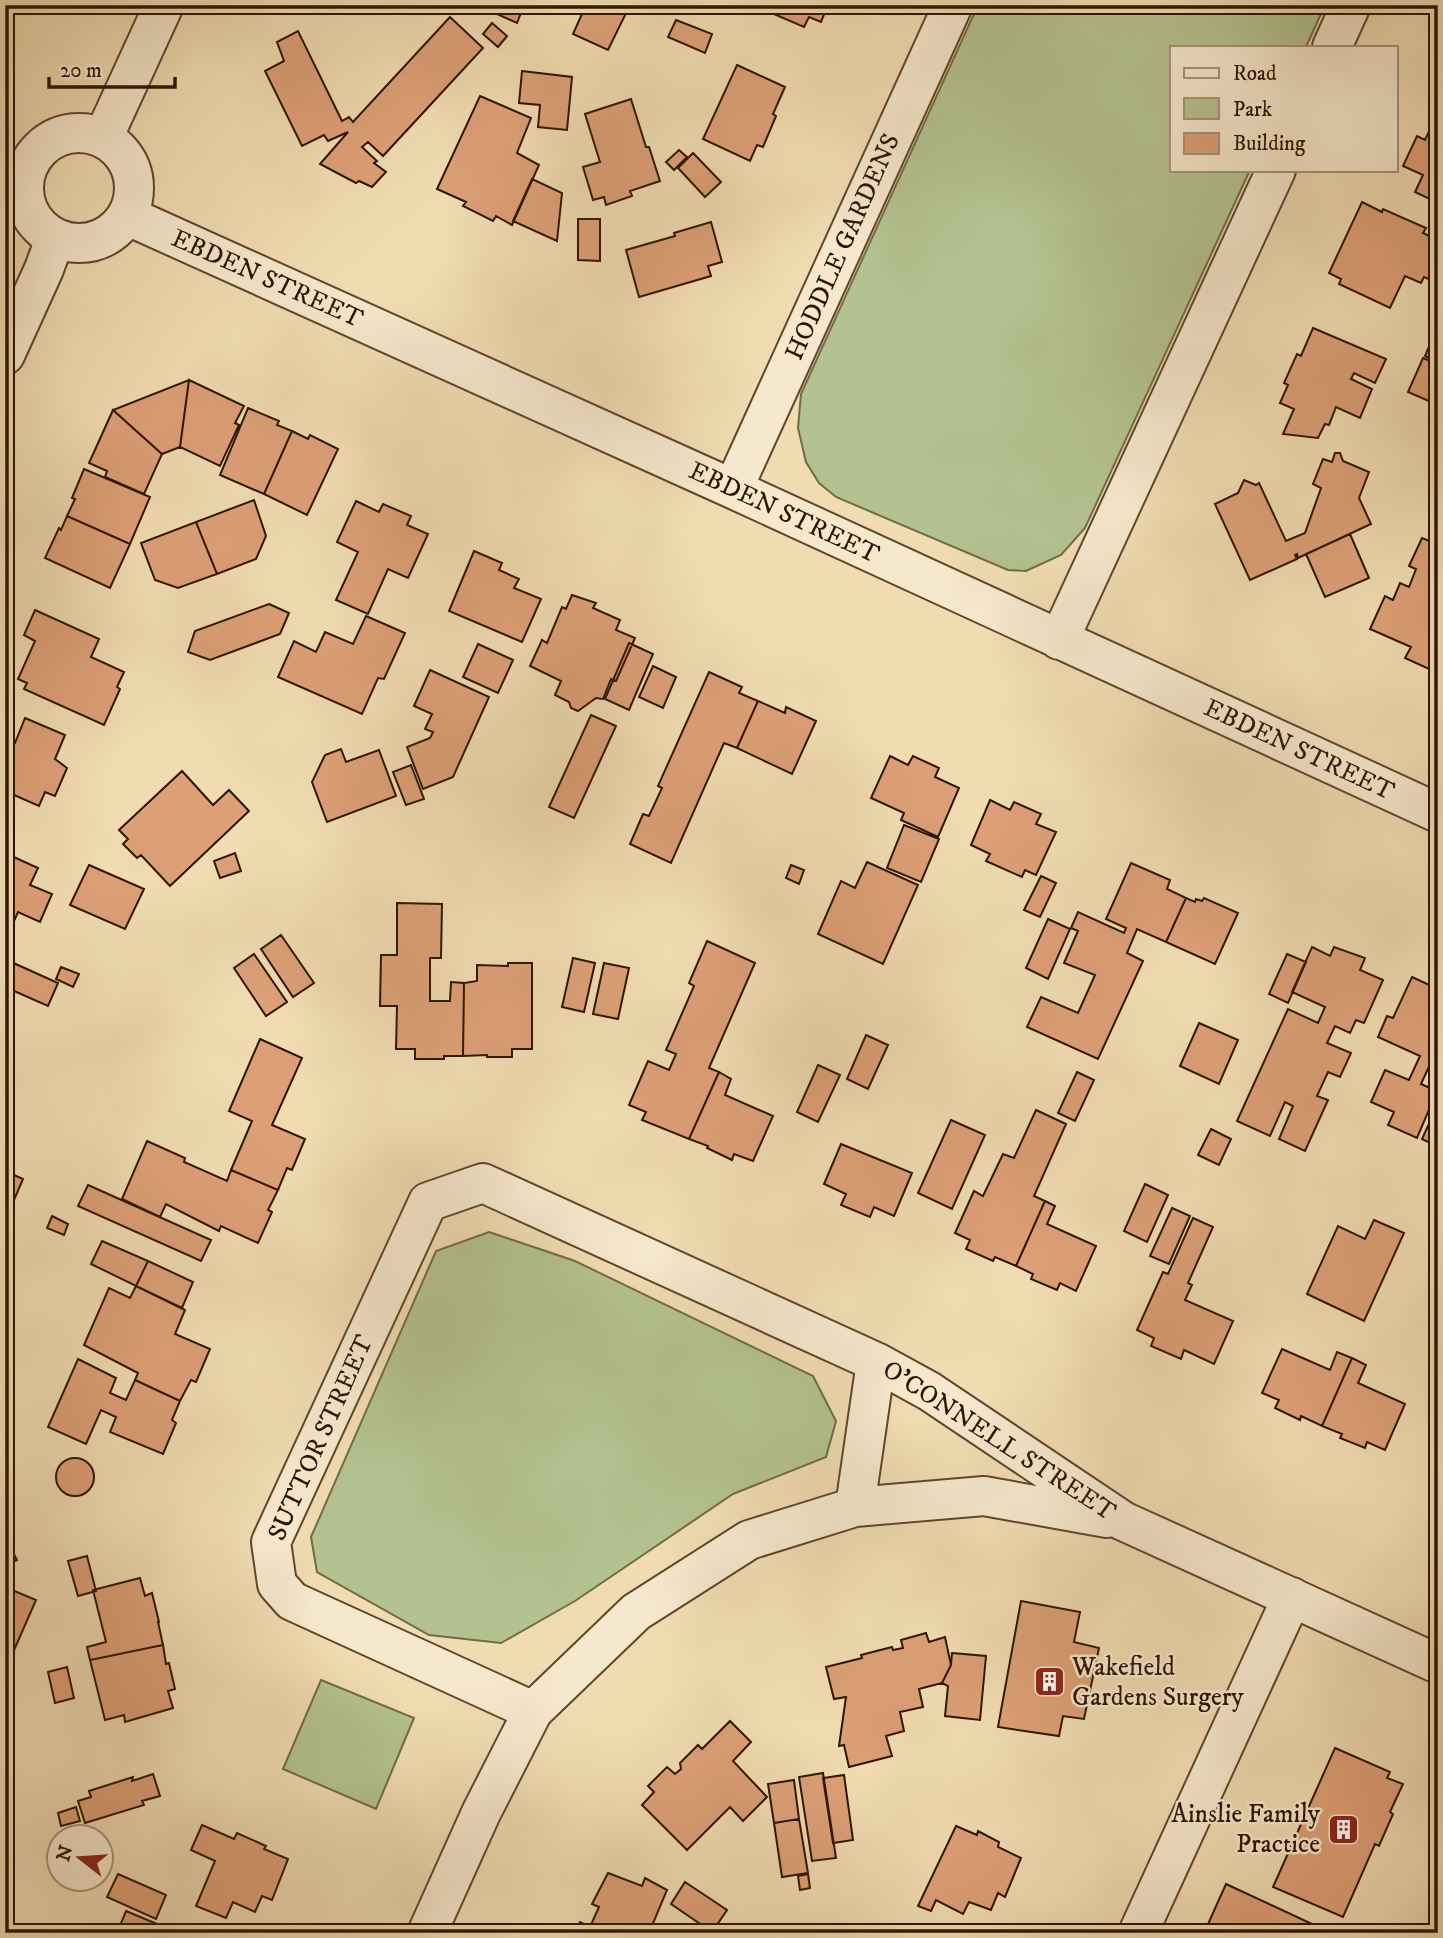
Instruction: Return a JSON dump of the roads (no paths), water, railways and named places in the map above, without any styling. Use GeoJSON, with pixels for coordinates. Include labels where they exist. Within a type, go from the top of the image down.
{"type":"FeatureCollection","features":[{"type":"Feature","properties":{"kind":"street"},"geometry":{"type":"LineString","coordinates":[[103,138],[164,5]]}},
{"type":"Feature","properties":{"kind":"street","name":"HODDLE GARDENS"},"geometry":{"type":"LineString","coordinates":[[733,489],[953,5]]}},
{"type":"Feature","properties":{"kind":"street"},"geometry":{"type":"LineString","coordinates":[[1332,46],[1351,5]]}},
{"type":"Feature","properties":{"kind":"street"},"geometry":{"type":"LineString","coordinates":[[69,133],[86,133],[103,138],[121,150],[132,169],[135,191],[128,216],[116,230],[97,241],[76,244],[55,239],[41,229],[30,215],[24,199],[24,182],[17,160],[38,150],[52,139],[69,133]]}},
{"type":"Feature","properties":{"kind":"street"},"geometry":{"type":"LineString","coordinates":[[1059,640],[1275,172]]}},
{"type":"Feature","properties":{"kind":"street","name":"EBDEN STREET"},"geometry":{"type":"LineString","coordinates":[[128,216],[733,489],[1438,813]]}},
{"type":"Feature","properties":{"kind":"street"},"geometry":{"type":"LineString","coordinates":[[5,355],[55,239]]}},
{"type":"Feature","properties":{"kind":"street","name":"O'CONNELL STREET"},"geometry":{"type":"LineString","coordinates":[[483,1183],[876,1362],[929,1391],[1123,1521],[1438,1664]]}},
{"type":"Feature","properties":{"kind":"street","name":"SUTTOR STREET"},"geometry":{"type":"LineString","coordinates":[[483,1183],[428,1202],[271,1542],[277,1584],[292,1601],[533,1711]]}},
{"type":"Feature","properties":{"kind":"street"},"geometry":{"type":"LineString","coordinates":[[855,1507],[876,1362]]}},
{"type":"Feature","properties":{"kind":"street"},"geometry":{"type":"LineString","coordinates":[[427,1933],[481,1813],[533,1711],[636,1612],[749,1540],[855,1507],[984,1496],[1123,1521]]}},
{"type":"Feature","properties":{"kind":"street"},"geometry":{"type":"LineString","coordinates":[[1138,1933],[1292,1597]]}},
{"type":"Feature","properties":{"kind":"place","name":"Wakefield Gardens Surgery"},"geometry":{"type":"Point","coordinates":[1049,1682]}},
{"type":"Feature","properties":{"kind":"place","name":"Ainslie Family Practice"},"geometry":{"type":"Point","coordinates":[1343,1829]}}]}
